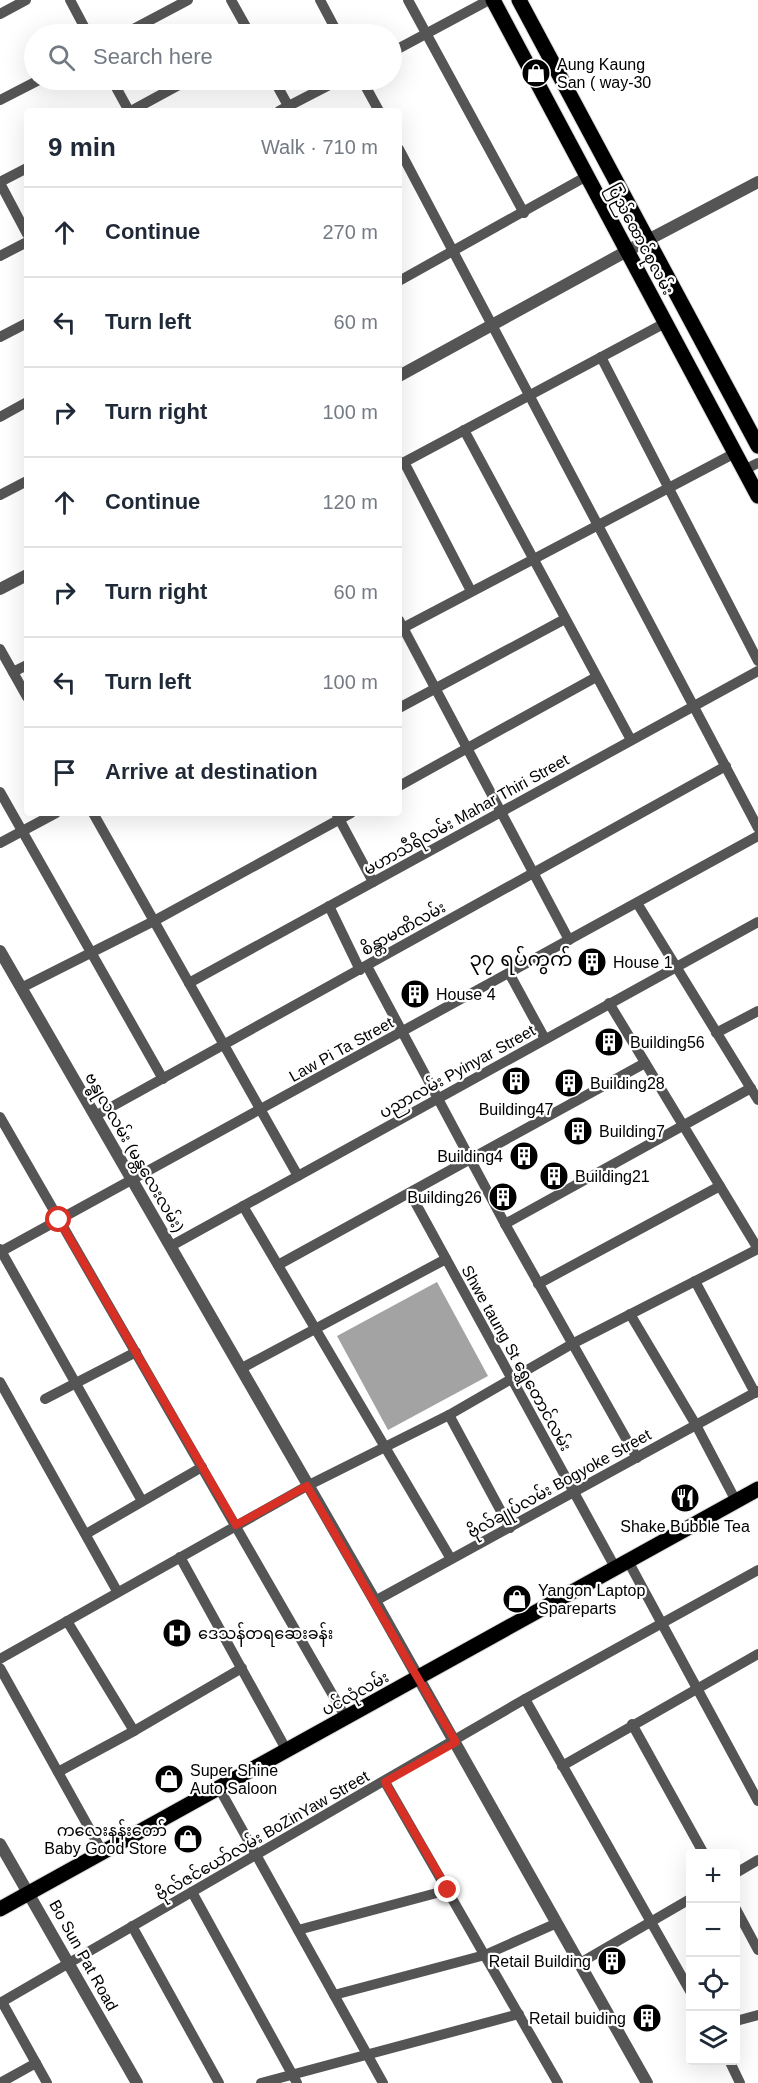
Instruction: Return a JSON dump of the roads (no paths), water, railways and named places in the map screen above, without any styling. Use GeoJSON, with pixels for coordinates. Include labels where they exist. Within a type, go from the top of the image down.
{"type":"FeatureCollection","features":[{"type":"Feature","properties":{"kind":"main road","name":"ပြည်ထောင်စုလမ်း"},"geometry":{"type":"LineString","coordinates":[[491,0],[735,453],[751,466],[758,496]]}},
{"type":"Feature","properties":{"kind":"main road","name":"ပြည်ထောင်စုလမ်း"},"geometry":{"type":"LineString","coordinates":[[519,0],[758,446]]}},
{"type":"Feature","properties":{"kind":"main road","name":"ပင်လုံလမ်း"},"geometry":{"type":"LineString","coordinates":[[0,1910],[758,1489]]}},
{"type":"Feature","properties":{"kind":"street"},"geometry":{"type":"LineString","coordinates":[[0,14],[26,0]]}},
{"type":"Feature","properties":{"kind":"street"},"geometry":{"type":"LineString","coordinates":[[70,0],[83,24]]}},
{"type":"Feature","properties":{"kind":"street"},"geometry":{"type":"LineString","coordinates":[[143,24],[188,0]]}},
{"type":"Feature","properties":{"kind":"street"},"geometry":{"type":"LineString","coordinates":[[231,0],[244,24]]}},
{"type":"Feature","properties":{"kind":"street"},"geometry":{"type":"LineString","coordinates":[[320,0],[333,24]]}},
{"type":"Feature","properties":{"kind":"street"},"geometry":{"type":"LineString","coordinates":[[408,0],[524,213]]}},
{"type":"Feature","properties":{"kind":"street"},"geometry":{"type":"LineString","coordinates":[[402,47],[491,0]]}},
{"type":"Feature","properties":{"kind":"street"},"geometry":{"type":"LineString","coordinates":[[0,100],[24,88]]}},
{"type":"Feature","properties":{"kind":"street"},"geometry":{"type":"LineString","coordinates":[[118,90],[128,108]]}},
{"type":"Feature","properties":{"kind":"street"},"geometry":{"type":"LineString","coordinates":[[136,108],[169,90]]}},
{"type":"Feature","properties":{"kind":"street"},"geometry":{"type":"LineString","coordinates":[[278,90],[286,108]]}},
{"type":"Feature","properties":{"kind":"street"},"geometry":{"type":"LineString","coordinates":[[288,108],[321,90]]}},
{"type":"Feature","properties":{"kind":"street"},"geometry":{"type":"LineString","coordinates":[[367,90],[377,108]]}},
{"type":"Feature","properties":{"kind":"street"},"geometry":{"type":"LineString","coordinates":[[402,156],[758,828]]}},
{"type":"Feature","properties":{"kind":"street"},"geometry":{"type":"LineString","coordinates":[[24,170],[0,183],[24,228]]}},
{"type":"Feature","properties":{"kind":"street"},"geometry":{"type":"LineString","coordinates":[[402,278],[524,213],[587,176]]}},
{"type":"Feature","properties":{"kind":"street"},"geometry":{"type":"LineString","coordinates":[[402,374],[758,182]]}},
{"type":"Feature","properties":{"kind":"street"},"geometry":{"type":"LineString","coordinates":[[0,256],[24,244]]}},
{"type":"Feature","properties":{"kind":"street"},"geometry":{"type":"LineString","coordinates":[[471,591],[402,464],[665,323]]}},
{"type":"Feature","properties":{"kind":"street"},"geometry":{"type":"LineString","coordinates":[[0,337],[24,325]]}},
{"type":"Feature","properties":{"kind":"street"},"geometry":{"type":"LineString","coordinates":[[601,357],[758,661]]}},
{"type":"Feature","properties":{"kind":"street"},"geometry":{"type":"LineString","coordinates":[[0,417],[24,404]]}},
{"type":"Feature","properties":{"kind":"street"},"geometry":{"type":"LineString","coordinates":[[464,430],[630,741]]}},
{"type":"Feature","properties":{"kind":"street"},"geometry":{"type":"LineString","coordinates":[[402,625],[471,591],[667,486],[735,453]]}},
{"type":"Feature","properties":{"kind":"street"},"geometry":{"type":"LineString","coordinates":[[0,495],[24,483]]}},
{"type":"Feature","properties":{"kind":"street"},"geometry":{"type":"LineString","coordinates":[[0,590],[24,577]]}},
{"type":"Feature","properties":{"kind":"street"},"geometry":{"type":"LineString","coordinates":[[402,706],[565,619]]}},
{"type":"Feature","properties":{"kind":"street"},"geometry":{"type":"LineString","coordinates":[[402,630],[569,940]]}},
{"type":"Feature","properties":{"kind":"street"},"geometry":{"type":"LineString","coordinates":[[0,649],[24,692]]}},
{"type":"Feature","properties":{"kind":"street"},"geometry":{"type":"LineString","coordinates":[[13,672],[24,666]]}},
{"type":"Feature","properties":{"kind":"street","name":"မဟာသီရိလမ်း Mahar Thiri Street"},"geometry":{"type":"LineString","coordinates":[[189,983],[758,671]]}},
{"type":"Feature","properties":{"kind":"street"},"geometry":{"type":"LineString","coordinates":[[402,784],[596,677]]}},
{"type":"Feature","properties":{"kind":"street","name":"စိန္တာမဏိလမ်း"},"geometry":{"type":"LineString","coordinates":[[95,1116],[726,766]]}},
{"type":"Feature","properties":{"kind":"street"},"geometry":{"type":"LineString","coordinates":[[0,792],[163,1079]]}},
{"type":"Feature","properties":{"kind":"street"},"geometry":{"type":"LineString","coordinates":[[0,843],[50,816]]}},
{"type":"Feature","properties":{"kind":"street"},"geometry":{"type":"LineString","coordinates":[[95,816],[298,1176]]}},
{"type":"Feature","properties":{"kind":"street"},"geometry":{"type":"LineString","coordinates":[[21,988],[154,921],[338,816],[373,882]]}},
{"type":"Feature","properties":{"kind":"street","name":"Law Pi Ta Street"},"geometry":{"type":"LineString","coordinates":[[0,1251],[758,837]]}},
{"type":"Feature","properties":{"kind":"street"},"geometry":{"type":"LineString","coordinates":[[637,903],[758,1100]]}},
{"type":"Feature","properties":{"kind":"street"},"geometry":{"type":"LineString","coordinates":[[329,906],[637,1458]]}},
{"type":"Feature","properties":{"kind":"street","name":"ပညာလမ်း Pyinyar Street"},"geometry":{"type":"LineString","coordinates":[[171,1246],[758,922]]}},
{"type":"Feature","properties":{"kind":"street","name":"ဗန္ဓုလလမ်း (မန္တလေးလမ်း)"},"geometry":{"type":"LineString","coordinates":[[1,954],[375,1600],[417,1679],[456,1742],[647,2083]]}},
{"type":"Feature","properties":{"kind":"street"},"geometry":{"type":"LineString","coordinates":[[509,973],[545,1039]]}},
{"type":"Feature","properties":{"kind":"street"},"geometry":{"type":"LineString","coordinates":[[0,1659],[117,1591],[307,1486],[450,1415],[572,1344],[758,1249],[609,1003]]}},
{"type":"Feature","properties":{"kind":"street"},"geometry":{"type":"LineString","coordinates":[[716,1034],[758,1011]]}},
{"type":"Feature","properties":{"kind":"street"},"geometry":{"type":"LineString","coordinates":[[278,1265],[645,1063]]}},
{"type":"Feature","properties":{"kind":"street"},"geometry":{"type":"LineString","coordinates":[[505,1224],[751,1088]]}},
{"type":"Feature","properties":{"kind":"street"},"geometry":{"type":"LineString","coordinates":[[0,1117],[346,1718]]}},
{"type":"Feature","properties":{"kind":"street"},"geometry":{"type":"LineString","coordinates":[[538,1284],[720,1186]]}},
{"type":"Feature","properties":{"kind":"street","name":"Shwe taung St ရွှေတောင်လမ်း"},"geometry":{"type":"LineString","coordinates":[[410,1193],[574,1492],[662,1624],[758,1801]]}},
{"type":"Feature","properties":{"kind":"street"},"geometry":{"type":"LineString","coordinates":[[243,1206],[451,1559]]}},
{"type":"Feature","properties":{"kind":"street"},"geometry":{"type":"LineString","coordinates":[[0,1251],[141,1502]]}},
{"type":"Feature","properties":{"kind":"street"},"geometry":{"type":"LineString","coordinates":[[242,1368],[446,1259]]}},
{"type":"Feature","properties":{"kind":"street"},"geometry":{"type":"LineString","coordinates":[[694,1281],[756,1392]]}},
{"type":"Feature","properties":{"kind":"street"},"geometry":{"type":"LineString","coordinates":[[630,1314],[696,1425],[736,1501]]}},
{"type":"Feature","properties":{"kind":"street"},"geometry":{"type":"LineString","coordinates":[[45,1399],[136,1352]]}},
{"type":"Feature","properties":{"kind":"street"},"geometry":{"type":"LineString","coordinates":[[0,1382],[117,1591]]}},
{"type":"Feature","properties":{"kind":"street","name":"ဗိုလ်ချုပ်လမ်း Bogyoke Street"},"geometry":{"type":"LineString","coordinates":[[375,1600],[756,1392]]}},
{"type":"Feature","properties":{"kind":"street"},"geometry":{"type":"LineString","coordinates":[[450,1415],[510,1527]]}},
{"type":"Feature","properties":{"kind":"street"},"geometry":{"type":"LineString","coordinates":[[86,1534],[202,1467]]}},
{"type":"Feature","properties":{"kind":"street"},"geometry":{"type":"LineString","coordinates":[[180,1557],[287,1750]]}},
{"type":"Feature","properties":{"kind":"street","name":"ဗိုလ်ဇင်ယော်လမ်း BoZinYaw Street"},"geometry":{"type":"LineString","coordinates":[[1,2002],[456,1742],[525,1699],[758,1570]]}},
{"type":"Feature","properties":{"kind":"street"},"geometry":{"type":"LineString","coordinates":[[66,1621],[134,1731]]}},
{"type":"Feature","properties":{"kind":"street"},"geometry":{"type":"LineString","coordinates":[[562,1766],[758,1654]]}},
{"type":"Feature","properties":{"kind":"street"},"geometry":{"type":"LineString","coordinates":[[0,1668],[103,1853]]}},
{"type":"Feature","properties":{"kind":"street"},"geometry":{"type":"LineString","coordinates":[[58,1772],[242,1668]]}},
{"type":"Feature","properties":{"kind":"street"},"geometry":{"type":"LineString","coordinates":[[525,1699],[686,1983]]}},
{"type":"Feature","properties":{"kind":"street"},"geometry":{"type":"LineString","coordinates":[[632,1724],[702,1849]]}},
{"type":"Feature","properties":{"kind":"street"},"geometry":{"type":"LineString","coordinates":[[385,1782],[519,2014],[553,2082]]}},
{"type":"Feature","properties":{"kind":"street"},"geometry":{"type":"LineString","coordinates":[[219,1788],[383,2083]]}},
{"type":"Feature","properties":{"kind":"street","name":"Bo Sun Pat Road"},"geometry":{"type":"LineString","coordinates":[[0,1844],[137,2083]]}},
{"type":"Feature","properties":{"kind":"street"},"geometry":{"type":"LineString","coordinates":[[740,1871],[758,1860]]}},
{"type":"Feature","properties":{"kind":"street"},"geometry":{"type":"LineString","coordinates":[[298,1930],[448,1890]]}},
{"type":"Feature","properties":{"kind":"street"},"geometry":{"type":"LineString","coordinates":[[192,1892],[295,2079]]}},
{"type":"Feature","properties":{"kind":"street"},"geometry":{"type":"LineString","coordinates":[[580,1963],[686,1901]]}},
{"type":"Feature","properties":{"kind":"street"},"geometry":{"type":"LineString","coordinates":[[740,1918],[758,1950]]}},
{"type":"Feature","properties":{"kind":"street"},"geometry":{"type":"LineString","coordinates":[[334,1995],[485,1955],[557,1923]]}},
{"type":"Feature","properties":{"kind":"street"},"geometry":{"type":"LineString","coordinates":[[132,1926],[219,2083]]}},
{"type":"Feature","properties":{"kind":"street"},"geometry":{"type":"LineString","coordinates":[[1,2002],[47,2083]]}},
{"type":"Feature","properties":{"kind":"street"},"geometry":{"type":"LineString","coordinates":[[261,2083],[295,2079],[367,2054],[519,2014]]}},
{"type":"Feature","properties":{"kind":"street"},"geometry":{"type":"LineString","coordinates":[[740,2020],[758,2015]]}},
{"type":"Feature","properties":{"kind":"street"},"geometry":{"type":"LineString","coordinates":[[0,2083],[36,2063]]}},
{"type":"Feature","properties":{"kind":"street"},"geometry":{"type":"LineString","coordinates":[[731,2065],[740,2083]]}},
{"type":"Feature","properties":{"kind":"place","name":"Aung Kaung San ( way-30"},"geometry":{"type":"Point","coordinates":[536,73]}},
{"type":"Feature","properties":{"kind":"place","name":"House 1"},"geometry":{"type":"Point","coordinates":[592,962]}},
{"type":"Feature","properties":{"kind":"place","name":"House 4"},"geometry":{"type":"Point","coordinates":[415,994]}},
{"type":"Feature","properties":{"kind":"place","name":"Building56"},"geometry":{"type":"Point","coordinates":[609,1042]}},
{"type":"Feature","properties":{"kind":"place","name":"Building47"},"geometry":{"type":"Point","coordinates":[516,1081]}},
{"type":"Feature","properties":{"kind":"place","name":"Building28"},"geometry":{"type":"Point","coordinates":[569,1083]}},
{"type":"Feature","properties":{"kind":"place","name":"Building7"},"geometry":{"type":"Point","coordinates":[578,1131]}},
{"type":"Feature","properties":{"kind":"place","name":"Building4"},"geometry":{"type":"Point","coordinates":[524,1156]}},
{"type":"Feature","properties":{"kind":"place","name":"Building21"},"geometry":{"type":"Point","coordinates":[554,1176]}},
{"type":"Feature","properties":{"kind":"place","name":"Building26"},"geometry":{"type":"Point","coordinates":[503,1197]}},
{"type":"Feature","properties":{"kind":"place","name":"Shake Bubble Tea"},"geometry":{"type":"Point","coordinates":[685,1498]}},
{"type":"Feature","properties":{"kind":"place","name":"Yangon Laptop Spareparts"},"geometry":{"type":"Point","coordinates":[517,1599]}},
{"type":"Feature","properties":{"kind":"place","name":"ဒေသန်တရဆေးခန်း"},"geometry":{"type":"Point","coordinates":[177,1633]}},
{"type":"Feature","properties":{"kind":"place","name":"Super Shine Auto Saloon"},"geometry":{"type":"Point","coordinates":[169,1779]}},
{"type":"Feature","properties":{"kind":"place","name":"ကလေးနန်းတော် Baby Good Store"},"geometry":{"type":"Point","coordinates":[188,1839]}},
{"type":"Feature","properties":{"kind":"place","name":"Retail Building"},"geometry":{"type":"Point","coordinates":[612,1961]}},
{"type":"Feature","properties":{"kind":"place","name":"Retail buiding"},"geometry":{"type":"Point","coordinates":[647,2018]}},
{"type":"Feature","properties":{"kind":"district","name":"၃၇ ရပ်ကွက်"},"geometry":{"type":"Point","coordinates":[521,959]}}]}
